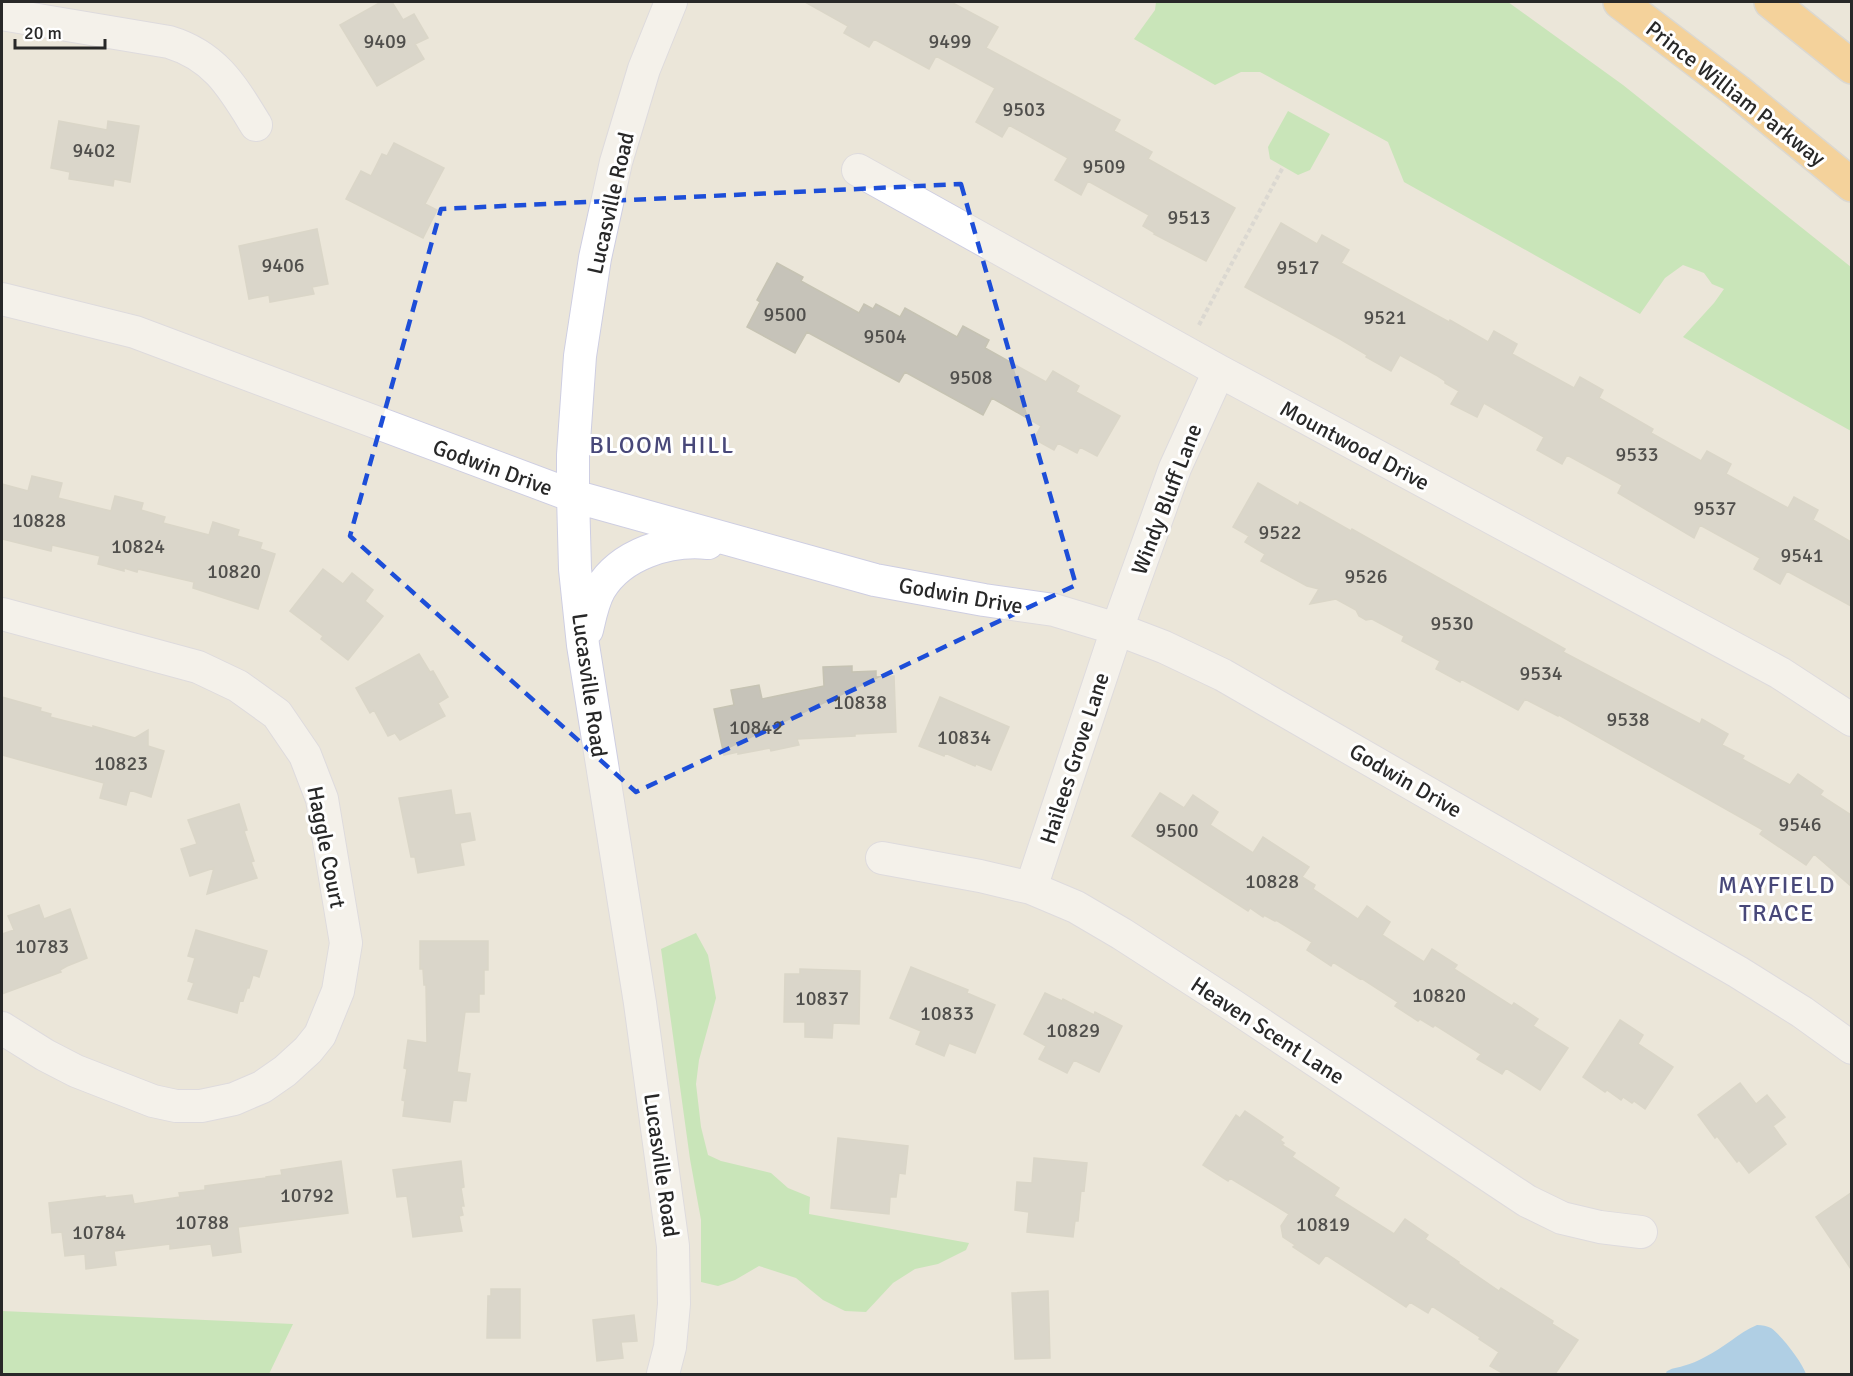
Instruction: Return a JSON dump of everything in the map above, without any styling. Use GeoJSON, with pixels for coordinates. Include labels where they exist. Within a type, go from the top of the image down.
{"type":"FeatureCollection","features":[{"type":"Feature","properties":{"kind":"highway","name":"Prince William Parkway"},"geometry":{"type":"LineString","coordinates":[[1620,2],[1737,91],[1851,185]]}},
{"type":"Feature","properties":{"kind":"highway"},"geometry":{"type":"LineString","coordinates":[[1771,2],[1851,67]]}},
{"type":"Feature","properties":{"kind":"street","name":"Lucasville Road"},"geometry":{"type":"LineString","coordinates":[[663,1374],[670,1347],[674,1304],[673,1246],[640,1003],[583,645],[575,569],[573,454],[580,356],[595,258],[620,151],[644,69],[671,2]]}},
{"type":"Feature","properties":{"kind":"street"},"geometry":{"type":"LineString","coordinates":[[3,13],[169,42],[185,47],[200,55],[220,72],[237,93],[255,125]]}},
{"type":"Feature","properties":{"kind":"street","name":"Mountwood Drive"},"geometry":{"type":"LineString","coordinates":[[858,170],[1185,353],[1780,674],[1851,720]]}},
{"type":"Feature","properties":{"kind":"street","name":"Godwin Drive"},"geometry":{"type":"LineString","coordinates":[[2,299],[135,332],[573,496],[875,580],[1054,610],[1117,628],[1164,646],[1223,675],[1738,972],[1802,1012],[1851,1048]]}},
{"type":"Feature","properties":{"kind":"street","name":"Windy Bluff Lane"},"geometry":{"type":"LineString","coordinates":[[1117,628],[1175,468],[1219,371]]}},
{"type":"Feature","properties":{"kind":"street"},"geometry":{"type":"LineString","coordinates":[[583,645],[600,590],[615,573],[639,555],[681,542],[755,546]]}},
{"type":"Feature","properties":{"kind":"street","name":"Haggle Court"},"geometry":{"type":"LineString","coordinates":[[2,614],[198,667],[238,686],[276,714],[305,755],[322,800],[346,943],[338,991],[320,1035],[296,1063],[262,1087],[234,1099],[201,1106],[176,1106],[153,1101],[76,1071],[2,1028]]}},
{"type":"Feature","properties":{"kind":"street","name":"Hailees Grove Lane"},"geometry":{"type":"LineString","coordinates":[[1031,888],[1117,628]]}},
{"type":"Feature","properties":{"kind":"street","name":"Heaven Scent Lane"},"geometry":{"type":"LineString","coordinates":[[882,858],[1031,888],[1076,907],[1131,940],[1527,1201],[1562,1218],[1600,1227],[1641,1232]]}},
{"type":"Feature","properties":{"kind":"path"},"geometry":{"type":"LineString","coordinates":[[1185,353],[1283,166]]}},
{"type":"Feature","properties":{"kind":"highlighted area"},"geometry":{"type":"Polygon","coordinates":[[[961,184],[1076,585],[636,792],[350,536],[441,209],[961,184]]]}},
{"type":"Feature","properties":{"kind":"green space"},"geometry":{"type":"Polygon","coordinates":[[[1156,2],[1508,2],[1623,85],[1851,267],[1851,431],[1683,337],[1724,289],[1712,284],[1704,273],[1683,265],[1665,278],[1640,314],[1404,182],[1388,142],[1260,72],[1241,72],[1215,85],[1134,39],[1155,10],[1156,2]]]}},
{"type":"Feature","properties":{"kind":"green space"},"geometry":{"type":"Polygon","coordinates":[[[1288,111],[1330,134],[1310,170],[1298,175],[1270,159],[1268,147],[1288,111]]]}},
{"type":"Feature","properties":{"kind":"green space"},"geometry":{"type":"Polygon","coordinates":[[[696,933],[708,955],[716,998],[699,1060],[696,1084],[701,1127],[708,1155],[721,1161],[771,1173],[788,1188],[810,1197],[809,1214],[969,1243],[966,1250],[938,1264],[915,1269],[893,1283],[866,1312],[845,1311],[823,1300],[796,1278],[759,1266],[735,1280],[718,1286],[701,1282],[701,1220],[690,1159],[661,949],[696,933]]]}},
{"type":"Feature","properties":{"kind":"green space"},"geometry":{"type":"Polygon","coordinates":[[[2,1311],[293,1324],[269,1374],[2,1374],[2,1311]]]}},
{"type":"Feature","properties":{"kind":"water"},"geometry":{"type":"Polygon","coordinates":[[[1757,1325],[1771,1328],[1786,1343],[1806,1374],[1667,1374],[1666,1372],[1670,1370],[1712,1353],[1757,1325]]]}},
{"type":"Feature","properties":{"kind":"building"},"geometry":{"type":"Polygon","coordinates":[[[381,2],[392,2],[403,20],[414,14],[428,38],[415,44],[424,59],[377,86],[340,25],[381,2]]]}},
{"type":"Feature","properties":{"kind":"building"},"geometry":{"type":"Polygon","coordinates":[[[805,2],[951,2],[998,27],[986,48],[1120,120],[1114,131],[1152,152],[1148,159],[1235,208],[1206,261],[1154,234],[1143,226],[1149,215],[1088,181],[1081,195],[1055,180],[1068,158],[1009,125],[1002,137],[976,122],[995,88],[936,56],[929,69],[874,39],[869,47],[844,33],[848,26],[805,2]]]}},
{"type":"Feature","properties":{"kind":"building"},"geometry":{"type":"Polygon","coordinates":[[[59,121],[107,130],[108,121],[139,126],[130,182],[114,179],[113,186],[69,179],[70,172],[51,168],[59,121]]]}},
{"type":"Feature","properties":{"kind":"building"},"geometry":{"type":"Polygon","coordinates":[[[394,143],[444,168],[425,204],[437,210],[423,238],[346,199],[361,171],[371,176],[382,154],[387,156],[394,143]]]}},
{"type":"Feature","properties":{"kind":"building"},"geometry":{"type":"Polygon","coordinates":[[[1281,223],[1317,244],[1322,235],[1349,250],[1341,263],[1488,342],[1494,331],[1517,344],[1512,354],[1574,388],[1580,377],[1603,390],[1599,398],[1653,429],[1651,433],[1701,461],[1707,451],[1731,464],[1726,474],[1788,508],[1794,497],[1818,510],[1813,520],[1851,542],[1851,606],[1787,571],[1780,584],[1754,569],[1760,558],[1700,525],[1694,538],[1618,493],[1622,485],[1567,455],[1562,464],[1537,450],[1544,437],[1484,403],[1477,417],[1451,404],[1459,391],[1400,355],[1391,371],[1340,339],[1245,287],[1281,223]]]}},
{"type":"Feature","properties":{"kind":"building"},"geometry":{"type":"Polygon","coordinates":[[[317,229],[328,284],[312,287],[314,294],[270,302],[269,295],[249,299],[239,246],[317,229]]]}},
{"type":"Feature","properties":{"kind":"building"},"geometry":{"type":"Polygon","coordinates":[[[777,263],[803,277],[801,281],[859,313],[864,304],[873,309],[876,304],[900,317],[905,308],[957,337],[963,326],[989,340],[985,348],[1046,382],[1053,371],[1079,386],[1076,392],[1120,416],[1097,456],[1080,447],[1077,453],[1058,443],[1054,450],[1034,439],[1041,426],[992,398],[983,415],[905,372],[899,382],[807,332],[795,353],[747,327],[760,302],[757,300],[777,263]]]}},
{"type":"Feature","properties":{"kind":"building"},"geometry":{"type":"Polygon","coordinates":[[[32,476],[62,483],[58,498],[111,511],[115,496],[143,503],[141,510],[165,517],[163,523],[209,535],[213,522],[239,530],[237,536],[262,543],[260,549],[275,554],[258,609],[193,588],[194,582],[138,569],[137,572],[124,568],[124,571],[98,564],[100,556],[52,545],[51,551],[2,539],[2,484],[28,491],[32,476]]]}},
{"type":"Feature","properties":{"kind":"building"},"geometry":{"type":"Polygon","coordinates":[[[1258,483],[1298,506],[1300,502],[1351,531],[1352,529],[1565,649],[1563,652],[1700,724],[1702,719],[1728,734],[1722,745],[1744,756],[1742,759],[1790,785],[1798,774],[1823,791],[1820,795],[1851,815],[1851,886],[1814,854],[1806,865],[1760,834],[1763,830],[1559,715],[1525,699],[1518,710],[1461,679],[1460,682],[1436,669],[1440,661],[1402,641],[1404,636],[1372,619],[1366,620],[1359,616],[1356,610],[1336,599],[1310,604],[1319,589],[1307,586],[1261,561],[1265,554],[1245,542],[1249,536],[1233,527],[1258,483]]]}},
{"type":"Feature","properties":{"kind":"building"},"geometry":{"type":"Polygon","coordinates":[[[323,569],[343,584],[352,573],[373,590],[365,601],[383,616],[348,660],[321,639],[323,636],[290,611],[323,569]]]}},
{"type":"Feature","properties":{"kind":"building"},"geometry":{"type":"Polygon","coordinates":[[[419,654],[430,672],[433,671],[448,697],[438,703],[445,716],[400,740],[395,733],[388,736],[374,710],[370,713],[356,688],[419,654]]]}},
{"type":"Feature","properties":{"kind":"building"},"geometry":{"type":"Polygon","coordinates":[[[852,666],[852,672],[876,671],[876,677],[894,676],[896,732],[797,739],[799,745],[771,751],[770,748],[724,755],[714,709],[734,705],[731,690],[759,685],[762,699],[824,686],[823,667],[852,666]]]}},
{"type":"Feature","properties":{"kind":"building"},"geometry":{"type":"Polygon","coordinates":[[[2,697],[41,708],[40,711],[51,714],[50,717],[135,738],[148,730],[148,746],[164,751],[151,797],[130,790],[126,805],[100,798],[104,783],[2,755],[2,697]]]}},
{"type":"Feature","properties":{"kind":"building"},"geometry":{"type":"Polygon","coordinates":[[[940,697],[1009,727],[991,770],[919,746],[940,697]]]}},
{"type":"Feature","properties":{"kind":"building"},"geometry":{"type":"Polygon","coordinates":[[[451,790],[455,815],[470,813],[475,840],[460,843],[464,865],[418,873],[415,857],[411,857],[399,798],[451,790]]]}},
{"type":"Feature","properties":{"kind":"building"},"geometry":{"type":"Polygon","coordinates":[[[1160,793],[1184,808],[1193,795],[1218,812],[1210,825],[1253,853],[1263,837],[1309,867],[1302,877],[1315,885],[1313,889],[1358,919],[1367,906],[1390,922],[1382,935],[1424,962],[1432,949],[1457,965],[1454,969],[1512,1006],[1514,1003],[1538,1019],[1533,1026],[1568,1048],[1540,1090],[1506,1068],[1502,1074],[1477,1059],[1481,1054],[1435,1025],[1433,1027],[1420,1019],[1418,1021],[1395,1006],[1398,1002],[1361,978],[1333,962],[1331,966],[1307,950],[1312,942],[1276,920],[1264,915],[1263,917],[1250,908],[1248,911],[1132,836],[1160,793]]]}},
{"type":"Feature","properties":{"kind":"building"},"geometry":{"type":"Polygon","coordinates":[[[239,804],[247,830],[244,831],[254,861],[251,862],[257,878],[207,894],[214,868],[190,876],[181,849],[197,844],[188,820],[239,804]]]}},
{"type":"Feature","properties":{"kind":"building"},"geometry":{"type":"Polygon","coordinates":[[[39,905],[44,919],[70,909],[87,958],[67,966],[60,970],[61,972],[2,994],[2,934],[14,930],[8,916],[39,905]]]}},
{"type":"Feature","properties":{"kind":"building"},"geometry":{"type":"Polygon","coordinates":[[[196,930],[267,951],[259,977],[253,975],[243,1001],[240,1000],[237,1013],[188,999],[194,983],[188,981],[195,958],[188,956],[196,930]]]}},
{"type":"Feature","properties":{"kind":"building"},"geometry":{"type":"Polygon","coordinates":[[[420,941],[488,941],[488,970],[484,970],[484,994],[479,994],[479,1012],[465,1012],[457,1072],[470,1074],[466,1101],[453,1100],[450,1122],[403,1116],[405,1101],[402,1100],[407,1069],[404,1068],[408,1040],[427,1043],[426,985],[424,985],[423,969],[420,969],[420,941]]]}},
{"type":"Feature","properties":{"kind":"building"},"geometry":{"type":"Polygon","coordinates":[[[911,967],[968,990],[967,993],[995,1005],[975,1053],[949,1043],[944,1056],[916,1044],[921,1031],[890,1018],[911,967]]]}},
{"type":"Feature","properties":{"kind":"building"},"geometry":{"type":"Polygon","coordinates":[[[800,969],[860,971],[859,1024],[833,1023],[832,1038],[805,1037],[805,1022],[784,1022],[785,974],[800,974],[800,969]]]}},
{"type":"Feature","properties":{"kind":"building"},"geometry":{"type":"Polygon","coordinates":[[[1045,993],[1062,1001],[1063,999],[1094,1015],[1095,1012],[1122,1026],[1099,1072],[1074,1060],[1067,1073],[1039,1059],[1046,1046],[1024,1034],[1045,993]]]}},
{"type":"Feature","properties":{"kind":"building"},"geometry":{"type":"Polygon","coordinates":[[[1620,1020],[1643,1035],[1638,1044],[1673,1067],[1645,1109],[1634,1101],[1632,1103],[1623,1097],[1621,1100],[1607,1090],[1605,1092],[1583,1077],[1620,1020]]]}},
{"type":"Feature","properties":{"kind":"building"},"geometry":{"type":"Polygon","coordinates":[[[1740,1083],[1756,1104],[1767,1095],[1785,1117],[1773,1126],[1786,1144],[1749,1173],[1739,1160],[1737,1162],[1717,1136],[1715,1138],[1698,1115],[1740,1083]]]}},
{"type":"Feature","properties":{"kind":"building"},"geometry":{"type":"Polygon","coordinates":[[[1245,1111],[1283,1137],[1280,1140],[1284,1143],[1282,1145],[1295,1153],[1292,1157],[1339,1188],[1334,1196],[1394,1234],[1405,1219],[1428,1235],[1425,1239],[1458,1263],[1499,1291],[1501,1288],[1553,1321],[1552,1324],[1578,1340],[1555,1374],[1504,1374],[1490,1366],[1499,1352],[1432,1306],[1428,1313],[1410,1302],[1406,1307],[1326,1255],[1319,1264],[1293,1247],[1295,1245],[1283,1237],[1281,1226],[1289,1214],[1230,1178],[1228,1181],[1203,1165],[1236,1115],[1240,1118],[1245,1111]]]}},
{"type":"Feature","properties":{"kind":"building"},"geometry":{"type":"Polygon","coordinates":[[[838,1138],[908,1146],[905,1174],[899,1173],[896,1197],[890,1197],[889,1214],[831,1208],[838,1138]]]}},
{"type":"Feature","properties":{"kind":"building"},"geometry":{"type":"Polygon","coordinates":[[[1034,1158],[1087,1163],[1084,1191],[1081,1190],[1078,1221],[1075,1221],[1073,1237],[1027,1232],[1029,1212],[1015,1210],[1017,1182],[1032,1183],[1034,1158]]]}},
{"type":"Feature","properties":{"kind":"building"},"geometry":{"type":"Polygon","coordinates":[[[341,1161],[348,1213],[238,1227],[241,1252],[213,1256],[211,1244],[170,1249],[170,1244],[114,1251],[116,1265],[86,1269],[85,1254],[65,1256],[62,1232],[52,1233],[49,1203],[132,1195],[134,1204],[180,1197],[179,1193],[205,1190],[205,1186],[282,1175],[281,1170],[341,1161]]]}},
{"type":"Feature","properties":{"kind":"building"},"geometry":{"type":"Polygon","coordinates":[[[461,1161],[464,1206],[461,1206],[463,1215],[459,1216],[462,1231],[413,1237],[407,1196],[397,1197],[393,1170],[461,1161]]]}},
{"type":"Feature","properties":{"kind":"building"},"geometry":{"type":"Polygon","coordinates":[[[1851,1193],[1851,1269],[1816,1217],[1851,1193]]]}},
{"type":"Feature","properties":{"kind":"building"},"geometry":{"type":"Polygon","coordinates":[[[491,1289],[520,1289],[520,1338],[487,1338],[488,1296],[491,1296],[491,1289]]]}},
{"type":"Feature","properties":{"kind":"building"},"geometry":{"type":"Polygon","coordinates":[[[1048,1291],[1050,1358],[1015,1359],[1012,1293],[1048,1291]]]}},
{"type":"Feature","properties":{"kind":"building"},"geometry":{"type":"Polygon","coordinates":[[[634,1315],[637,1341],[621,1342],[623,1358],[597,1361],[593,1320],[634,1315]]]}},
{"type":"Feature","properties":{"kind":"district","name":"BLOOM HILL"},"geometry":{"type":"Point","coordinates":[662,445]}},
{"type":"Feature","properties":{"kind":"district","name":"MAYFIELD TRACE"},"geometry":{"type":"Point","coordinates":[1777,899]}}]}
